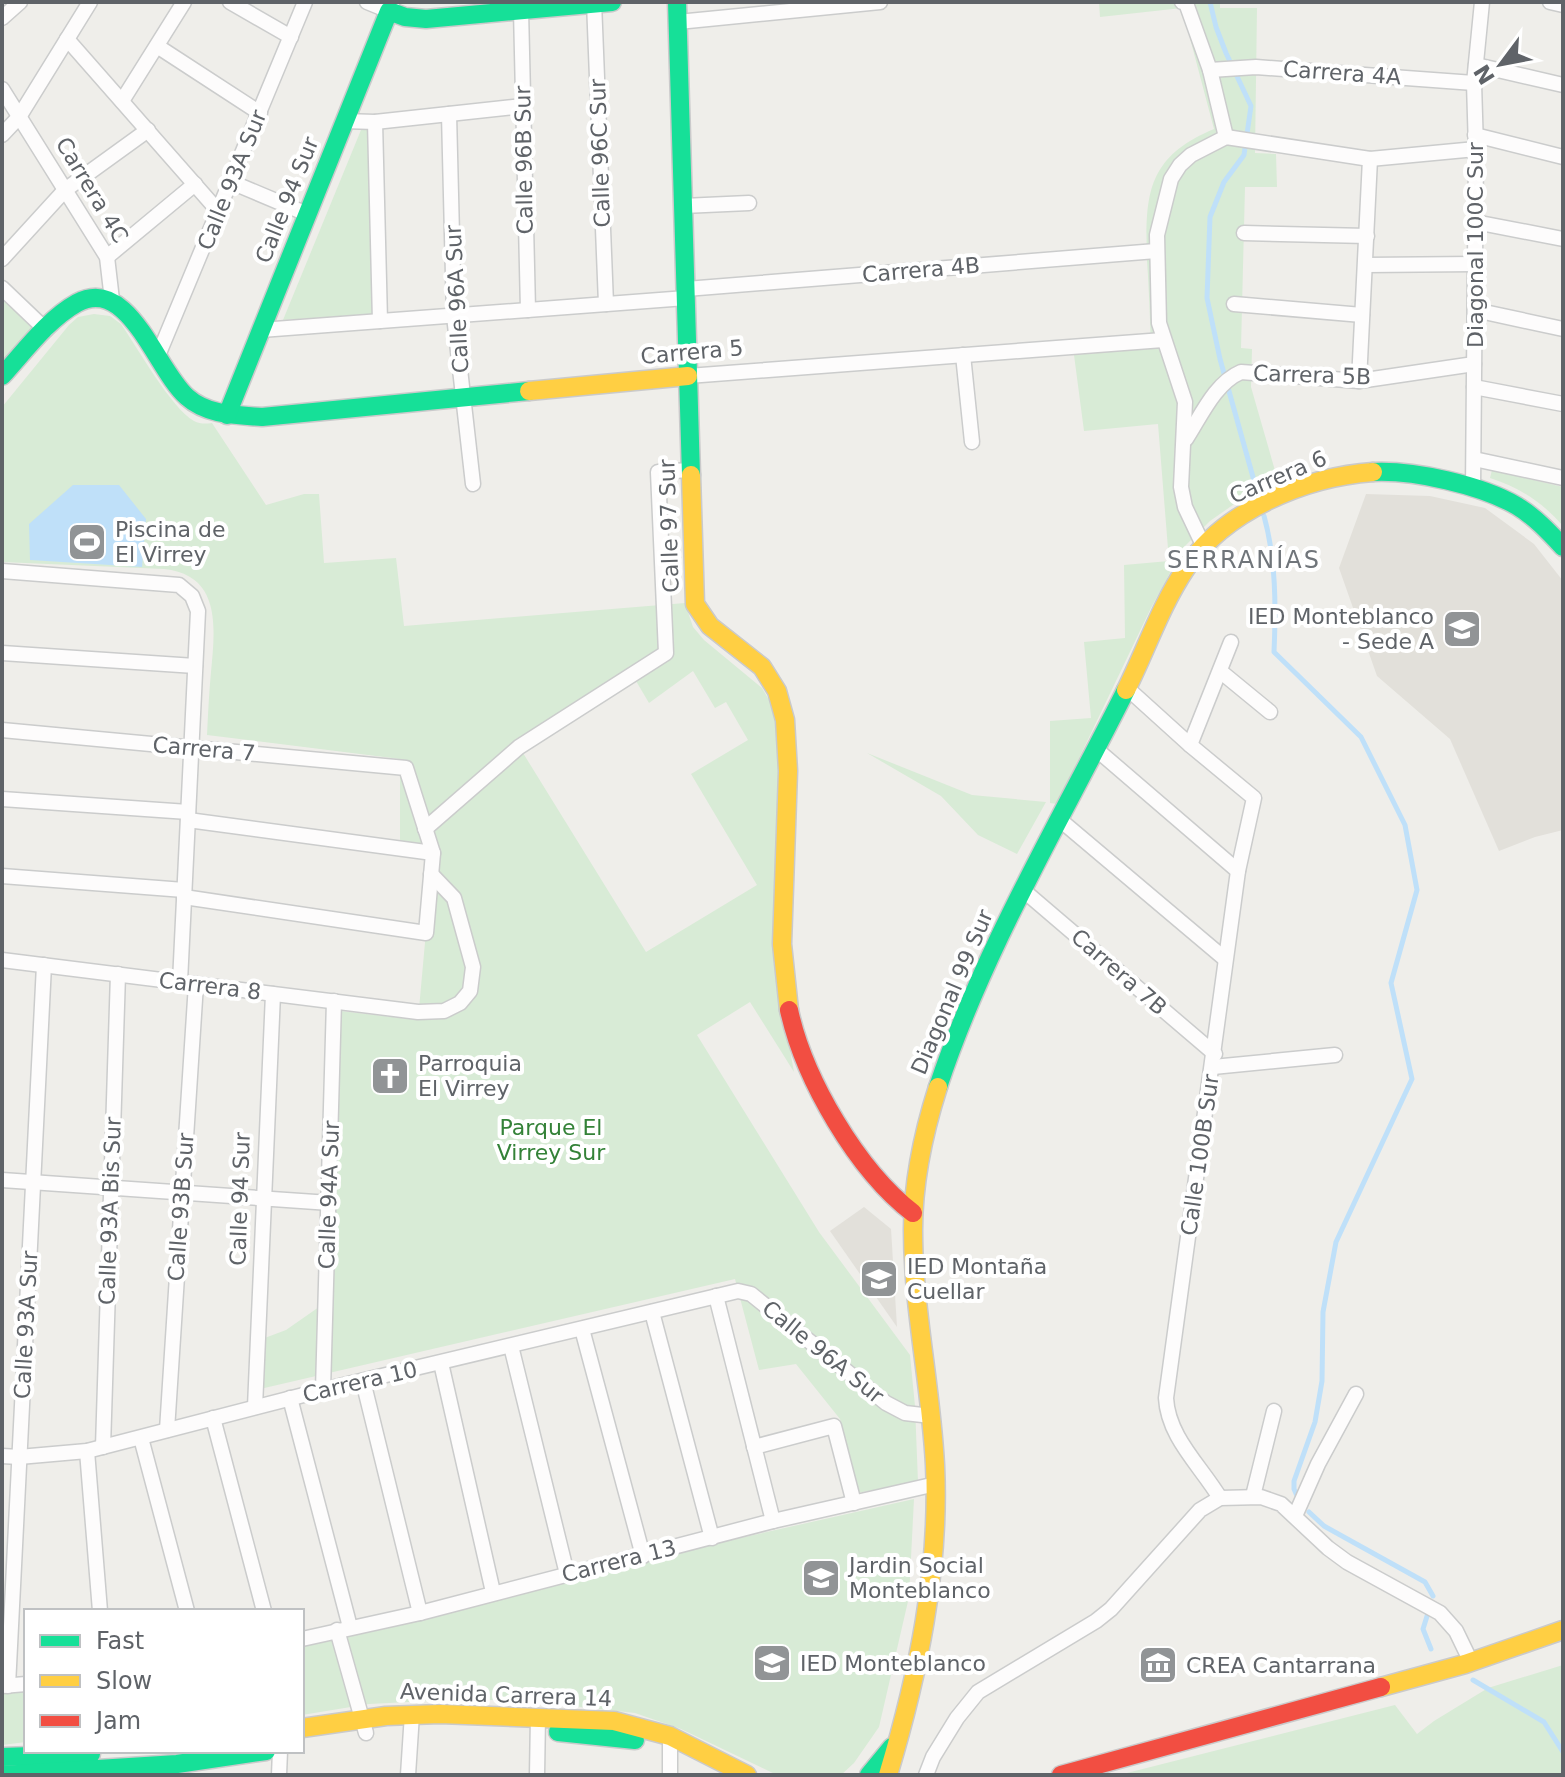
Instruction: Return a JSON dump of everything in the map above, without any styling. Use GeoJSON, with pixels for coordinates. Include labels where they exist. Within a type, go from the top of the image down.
{"type":"FeatureCollection","features":[{"type":"Feature","properties":{"kind":"street"},"geometry":{"type":"LineString","coordinates":[[2,18],[20,2]]}},
{"type":"Feature","properties":{"kind":"street"},"geometry":{"type":"LineString","coordinates":[[122,101],[184,2]]}},
{"type":"Feature","properties":{"kind":"street"},"geometry":{"type":"LineString","coordinates":[[230,2],[291,37]]}},
{"type":"Feature","properties":{"kind":"street","name":"Calle 93A Sur"},"geometry":{"type":"LineString","coordinates":[[157,358],[305,2]]}},
{"type":"Feature","properties":{"kind":"street"},"geometry":{"type":"LineString","coordinates":[[367,2],[390,6],[405,17],[426,19],[600,3]]}},
{"type":"Feature","properties":{"kind":"street","name":"Calle 97 Sur"},"geometry":{"type":"LineString","coordinates":[[677,2],[694,595],[698,611],[713,630],[749,655],[769,676],[786,721],[788,760],[781,959],[799,1050],[821,1095],[875,1180],[892,1198],[913,1213]]}},
{"type":"Feature","properties":{"kind":"street"},"geometry":{"type":"LineString","coordinates":[[678,22],[880,2]]}},
{"type":"Feature","properties":{"kind":"street"},"geometry":{"type":"LineString","coordinates":[[1182,2],[1186,3],[1215,69],[1230,137]]}},
{"type":"Feature","properties":{"kind":"street","name":"Diagonal 100C Sur"},"geometry":{"type":"LineString","coordinates":[[1473,489],[1474,83],[1482,2]]}},
{"type":"Feature","properties":{"kind":"street"},"geometry":{"type":"LineString","coordinates":[[1550,2],[1563,5]]}},
{"type":"Feature","properties":{"kind":"street","name":"Calle 96C Sur"},"geometry":{"type":"LineString","coordinates":[[600,3],[606,304]]}},
{"type":"Feature","properties":{"kind":"street"},"geometry":{"type":"LineString","coordinates":[[2,135],[19,117],[85,4]]}},
{"type":"Feature","properties":{"kind":"street","name":"Calle 94 Sur"},"geometry":{"type":"LineString","coordinates":[[227,415],[390,6]]}},
{"type":"Feature","properties":{"kind":"street","name":"Calle 96B Sur"},"geometry":{"type":"LineString","coordinates":[[521,10],[528,310]]}},
{"type":"Feature","properties":{"kind":"street"},"geometry":{"type":"LineString","coordinates":[[67,39],[219,212]]}},
{"type":"Feature","properties":{"kind":"street"},"geometry":{"type":"LineString","coordinates":[[157,46],[260,113]]}},
{"type":"Feature","properties":{"kind":"street"},"geometry":{"type":"LineString","coordinates":[[1476,65],[1563,85]]}},
{"type":"Feature","properties":{"kind":"street","name":"Carrera 4A"},"geometry":{"type":"LineString","coordinates":[[1215,69],[1243,67],[1474,83]]}},
{"type":"Feature","properties":{"kind":"street","name":"Carrera 4C"},"geometry":{"type":"LineString","coordinates":[[2,89],[107,257],[112,300]]}},
{"type":"Feature","properties":{"kind":"street"},"geometry":{"type":"LineString","coordinates":[[344,121],[375,122],[523,106]]}},
{"type":"Feature","properties":{"kind":"street","name":"Calle 96A Sur"},"geometry":{"type":"LineString","coordinates":[[449,114],[454,316],[473,484]]}},
{"type":"Feature","properties":{"kind":"street"},"geometry":{"type":"LineString","coordinates":[[375,122],[380,321]]}},
{"type":"Feature","properties":{"kind":"street"},"geometry":{"type":"LineString","coordinates":[[2,259],[65,190],[148,130]]}},
{"type":"Feature","properties":{"kind":"street"},"geometry":{"type":"LineString","coordinates":[[1204,547],[1192,526],[1183,497],[1181,464],[1185,402],[1159,323],[1156,251],[1160,217],[1171,179],[1180,165],[1198,151],[1230,137],[1370,159],[1475,142],[1563,157]]}},
{"type":"Feature","properties":{"kind":"street"},"geometry":{"type":"LineString","coordinates":[[1359,381],[1370,159]]}},
{"type":"Feature","properties":{"kind":"street"},"geometry":{"type":"LineString","coordinates":[[231,182],[307,214]]}},
{"type":"Feature","properties":{"kind":"street"},"geometry":{"type":"LineString","coordinates":[[107,257],[195,184]]}},
{"type":"Feature","properties":{"kind":"street"},"geometry":{"type":"LineString","coordinates":[[683,206],[749,203]]}},
{"type":"Feature","properties":{"kind":"street"},"geometry":{"type":"LineString","coordinates":[[1475,222],[1563,239]]}},
{"type":"Feature","properties":{"kind":"street"},"geometry":{"type":"LineString","coordinates":[[1244,233],[1367,236]]}},
{"type":"Feature","properties":{"kind":"street","name":"Carrera 4B"},"geometry":{"type":"LineString","coordinates":[[261,330],[606,304],[1156,251]]}},
{"type":"Feature","properties":{"kind":"street"},"geometry":{"type":"LineString","coordinates":[[1366,265],[1475,264]]}},
{"type":"Feature","properties":{"kind":"street"},"geometry":{"type":"LineString","coordinates":[[2,288],[46,330]]}},
{"type":"Feature","properties":{"kind":"street"},"geometry":{"type":"LineString","coordinates":[[2,376],[66,310],[79,301],[92,298],[112,300],[129,314],[179,390],[203,409],[227,415]]}},
{"type":"Feature","properties":{"kind":"street"},"geometry":{"type":"LineString","coordinates":[[1234,304],[1362,315]]}},
{"type":"Feature","properties":{"kind":"street"},"geometry":{"type":"LineString","coordinates":[[1475,310],[1563,329]]}},
{"type":"Feature","properties":{"kind":"street","name":"Carrera 5"},"geometry":{"type":"LineString","coordinates":[[227,415],[262,417],[688,376],[1163,340]]}},
{"type":"Feature","properties":{"kind":"street"},"geometry":{"type":"LineString","coordinates":[[963,355],[972,442]]}},
{"type":"Feature","properties":{"kind":"street","name":"Carrera 5B"},"geometry":{"type":"LineString","coordinates":[[1184,441],[1224,382],[1241,372],[1359,381],[1474,364]]}},
{"type":"Feature","properties":{"kind":"street"},"geometry":{"type":"LineString","coordinates":[[1474,387],[1563,404]]}},
{"type":"Feature","properties":{"kind":"street"},"geometry":{"type":"LineString","coordinates":[[1474,459],[1563,478]]}},
{"type":"Feature","properties":{"kind":"street"},"geometry":{"type":"LineString","coordinates":[[2,876],[184,894],[426,933],[433,853],[425,829],[519,747],[666,653],[658,472],[690,470]]}},
{"type":"Feature","properties":{"kind":"street","name":"Carrera 6"},"geometry":{"type":"LineString","coordinates":[[1204,547],[1227,525],[1255,508],[1342,476],[1380,472],[1403,473],[1500,498],[1526,511],[1563,547]]}},
{"type":"Feature","properties":{"kind":"street","name":"Diagonal 99 Sur"},"geometry":{"type":"LineString","coordinates":[[888,1775],[914,1676],[928,1591],[936,1484],[918,1313],[913,1213],[922,1145],[938,1084],[971,1001],[1023,890],[1182,573],[1204,547]]}},
{"type":"Feature","properties":{"kind":"street"},"geometry":{"type":"LineString","coordinates":[[2,571],[179,585],[192,596],[198,611],[180,982]]}},
{"type":"Feature","properties":{"kind":"street"},"geometry":{"type":"LineString","coordinates":[[1127,688],[1190,745],[1231,642]]}},
{"type":"Feature","properties":{"kind":"street"},"geometry":{"type":"LineString","coordinates":[[2,653],[195,666]]}},
{"type":"Feature","properties":{"kind":"street"},"geometry":{"type":"LineString","coordinates":[[1220,671],[1270,712]]}},
{"type":"Feature","properties":{"kind":"street","name":"Carrera 7"},"geometry":{"type":"LineString","coordinates":[[2,730],[406,768],[425,829]]}},
{"type":"Feature","properties":{"kind":"street","name":"Calle 100B Sur"},"geometry":{"type":"LineString","coordinates":[[1190,745],[1254,798],[1238,871],[1225,959],[1214,1060],[1166,1398],[1167,1416],[1176,1435],[1220,1498]]}},
{"type":"Feature","properties":{"kind":"street"},"geometry":{"type":"LineString","coordinates":[[1096,749],[1238,871]]}},
{"type":"Feature","properties":{"kind":"street"},"geometry":{"type":"LineString","coordinates":[[2,799],[188,816],[433,853]]}},
{"type":"Feature","properties":{"kind":"street"},"geometry":{"type":"LineString","coordinates":[[1059,819],[1225,959]]}},
{"type":"Feature","properties":{"kind":"street","name":"Carrera 8"},"geometry":{"type":"LineString","coordinates":[[2,960],[418,1012],[444,1011],[460,1003],[470,991],[473,967],[454,898],[431,874]]}},
{"type":"Feature","properties":{"kind":"street","name":"Carrera 7B"},"geometry":{"type":"LineString","coordinates":[[1023,890],[1214,1060]]}},
{"type":"Feature","properties":{"kind":"street","name":"Calle 93A Sur"},"geometry":{"type":"LineString","coordinates":[[5,1686],[44,965]]}},
{"type":"Feature","properties":{"kind":"street","name":"Calle 93A Bis Sur"},"geometry":{"type":"LineString","coordinates":[[103,1447],[118,974]]}},
{"type":"Feature","properties":{"kind":"street","name":"Calle 93B Sur"},"geometry":{"type":"LineString","coordinates":[[167,1430],[196,984]]}},
{"type":"Feature","properties":{"kind":"street","name":"Calle 94 Sur"},"geometry":{"type":"LineString","coordinates":[[255,1407],[273,994]]}},
{"type":"Feature","properties":{"kind":"street","name":"Calle 94A Sur"},"geometry":{"type":"LineString","coordinates":[[323,1390],[334,1001]]}},
{"type":"Feature","properties":{"kind":"street"},"geometry":{"type":"LineString","coordinates":[[1214,1060],[1335,1055]]}},
{"type":"Feature","properties":{"kind":"street"},"geometry":{"type":"LineString","coordinates":[[2,1180],[330,1203]]}},
{"type":"Feature","properties":{"kind":"street","name":"Calle 96A Sur"},"geometry":{"type":"LineString","coordinates":[[716,1296],[738,1291],[751,1294],[886,1403],[905,1413],[931,1416]]}},
{"type":"Feature","properties":{"kind":"street"},"geometry":{"type":"LineString","coordinates":[[716,1296],[773,1521]]}},
{"type":"Feature","properties":{"kind":"street","name":"Carrera 10"},"geometry":{"type":"LineString","coordinates":[[2,1456],[87,1451],[290,1398],[716,1296]]}},
{"type":"Feature","properties":{"kind":"street"},"geometry":{"type":"LineString","coordinates":[[652,1312],[712,1538]]}},
{"type":"Feature","properties":{"kind":"street"},"geometry":{"type":"LineString","coordinates":[[582,1329],[643,1556]]}},
{"type":"Feature","properties":{"kind":"street"},"geometry":{"type":"LineString","coordinates":[[511,1346],[567,1574]]}},
{"type":"Feature","properties":{"kind":"street"},"geometry":{"type":"LineString","coordinates":[[441,1363],[493,1592]]}},
{"type":"Feature","properties":{"kind":"street"},"geometry":{"type":"LineString","coordinates":[[363,1381],[420,1613]]}},
{"type":"Feature","properties":{"kind":"street"},"geometry":{"type":"LineString","coordinates":[[1295,1516],[1318,1464],[1356,1394]]}},
{"type":"Feature","properties":{"kind":"street"},"geometry":{"type":"LineString","coordinates":[[290,1398],[364,1726]]}},
{"type":"Feature","properties":{"kind":"street"},"geometry":{"type":"LineString","coordinates":[[1253,1496],[1274,1411]]}},
{"type":"Feature","properties":{"kind":"street"},"geometry":{"type":"LineString","coordinates":[[213,1418],[263,1609]]}},
{"type":"Feature","properties":{"kind":"street"},"geometry":{"type":"LineString","coordinates":[[754,1447],[834,1426],[854,1503]]}},
{"type":"Feature","properties":{"kind":"street"},"geometry":{"type":"LineString","coordinates":[[141,1438],[186,1609]]}},
{"type":"Feature","properties":{"kind":"street"},"geometry":{"type":"LineString","coordinates":[[87,1451],[100,1609]]}},
{"type":"Feature","properties":{"kind":"street","name":"Carrera 13"},"geometry":{"type":"LineString","coordinates":[[304,1639],[420,1613],[773,1521],[936,1484]]}},
{"type":"Feature","properties":{"kind":"street"},"geometry":{"type":"LineString","coordinates":[[926,1775],[933,1757],[957,1718],[978,1692],[1111,1609],[1179,1531],[1200,1510],[1220,1498],[1253,1496],[1281,1504],[1347,1562],[1449,1620],[1471,1662]]}},
{"type":"Feature","properties":{"kind":"street"},"geometry":{"type":"LineString","coordinates":[[1061,1775],[1471,1662],[1563,1630]]}},
{"type":"Feature","properties":{"kind":"street"},"geometry":{"type":"LineString","coordinates":[[408,1775],[412,1721]]}},
{"type":"Feature","properties":{"kind":"street","name":"Avenida Carrera 14"},"geometry":{"type":"LineString","coordinates":[[304,1728],[412,1721],[538,1724],[614,1721],[747,1775]]}},
{"type":"Feature","properties":{"kind":"street"},"geometry":{"type":"LineString","coordinates":[[537,1775],[538,1724]]}},
{"type":"Feature","properties":{"kind":"street","name":"Avenida Carrera 14"},"geometry":{"type":"LineString","coordinates":[[304,1743],[364,1726]]}},
{"type":"Feature","properties":{"kind":"street","name":"Diagonal 99 Sur"},"geometry":{"type":"LineString","coordinates":[[869,1775],[900,1737]]}},
{"type":"Feature","properties":{"kind":"street"},"geometry":{"type":"LineString","coordinates":[[670,1743],[670,1775]]}},
{"type":"Feature","properties":{"kind":"street","name":"Avenida Carrera 14"},"geometry":{"type":"LineString","coordinates":[[670,1743],[717,1775]]}},
{"type":"Feature","properties":{"kind":"street"},"geometry":{"type":"LineString","coordinates":[[155,1765],[191,1753]]}},
{"type":"Feature","properties":{"kind":"street"},"geometry":{"type":"LineString","coordinates":[[2,1775],[27,1768],[155,1765],[242,1753]]}},
{"type":"Feature","properties":{"kind":"street"},"geometry":{"type":"LineString","coordinates":[[279,1775],[280,1753]]}},
{"type":"Feature","properties":{"kind":"street"},"geometry":{"type":"LineString","coordinates":[[2,1757],[27,1768]]}},
{"type":"Feature","properties":{"kind":"shaded area","name":"IED Monteblanco - Sede A"},"geometry":{"type":"Polygon","coordinates":[[[1366,494],[1430,496],[1485,508],[1534,544],[1563,581],[1563,830],[1499,851],[1450,739],[1377,676],[1339,568],[1366,494]]]}},
{"type":"Feature","properties":{"kind":"shaded area","name":"IED Montaña Cuellar"},"geometry":{"type":"Polygon","coordinates":[[[864,1207],[891,1229],[897,1327],[830,1231],[864,1207]]]}},
{"type":"Feature","properties":{"kind":"green space"},"geometry":{"type":"Polygon","coordinates":[[[1099,2],[1220,2],[1220,8],[1257,8],[1255,153],[1276,154],[1277,187],[1245,187],[1241,348],[1252,349],[1251,387],[1278,481],[1240,500],[1210,521],[1184,547],[1151,608],[1057,804],[1050,803],[1050,721],[1091,718],[1084,642],[1125,638],[1124,565],[1169,561],[1158,424],[1084,431],[1074,355],[1151,348],[1147,237],[1150,197],[1163,165],[1175,152],[1214,129],[1182,8],[1100,17],[1099,2]]]}},
{"type":"Feature","properties":{"kind":"green space"},"geometry":{"type":"Polygon","coordinates":[[[369,129],[374,314],[283,320],[361,130],[369,129]]]}},
{"type":"Feature","properties":{"kind":"green space"},"geometry":{"type":"Polygon","coordinates":[[[2,295],[36,329],[2,365],[2,295]]]}},
{"type":"Feature","properties":{"kind":"green space","name":"Parque El Virrey Sur"},"geometry":{"type":"Polygon","coordinates":[[[94,314],[110,316],[121,324],[175,404],[194,421],[212,423],[266,505],[304,494],[319,494],[324,563],[396,558],[404,626],[685,603],[693,627],[704,640],[762,688],[772,705],[781,748],[783,1012],[794,1072],[750,1002],[697,1035],[819,1232],[910,1355],[918,1482],[857,1493],[840,1419],[796,1364],[759,1370],[735,1279],[260,1389],[262,1339],[286,1330],[329,1300],[341,1011],[418,1020],[433,854],[400,849],[400,759],[207,735],[214,639],[211,607],[196,582],[183,573],[164,569],[2,562],[2,407],[78,317],[94,314]],[[693,671],[649,703],[636,681],[523,753],[646,952],[757,885],[691,774],[748,740],[726,702],[715,708],[693,671]]]}},
{"type":"Feature","properties":{"kind":"green space"},"geometry":{"type":"Polygon","coordinates":[[[1492,470],[1563,487],[1563,526],[1531,497],[1490,478],[1492,470]]]}},
{"type":"Feature","properties":{"kind":"green space"},"geometry":{"type":"Polygon","coordinates":[[[867,753],[972,795],[1046,802],[1017,854],[978,835],[941,796],[867,753]]]}},
{"type":"Feature","properties":{"kind":"green space"},"geometry":{"type":"Polygon","coordinates":[[[914,1499],[909,1597],[879,1727],[854,1763],[841,1775],[777,1775],[681,1729],[635,1713],[536,1702],[467,1699],[369,1704],[304,1715],[304,1645],[651,1558],[914,1499]]]}},
{"type":"Feature","properties":{"kind":"green space"},"geometry":{"type":"Polygon","coordinates":[[[1563,1665],[1563,1775],[1119,1775],[1395,1705],[1417,1734],[1488,1688],[1563,1665]]]}},
{"type":"Feature","properties":{"kind":"green space"},"geometry":{"type":"Polygon","coordinates":[[[24,1687],[24,1742],[2,1745],[2,1689],[24,1687]]]}},
{"type":"Feature","properties":{"kind":"water","name":"Piscina de El Virrey"},"geometry":{"type":"Polygon","coordinates":[[[73,485],[119,485],[146,519],[142,567],[30,560],[29,524],[73,485]]]}},
{"type":"Feature","properties":{"kind":"waterway"},"geometry":{"type":"LineString","coordinates":[[1210,2],[1226,53],[1251,106],[1244,155],[1224,182],[1210,217],[1207,298],[1220,359],[1258,495]]}},
{"type":"Feature","properties":{"kind":"waterway"},"geometry":{"type":"LineString","coordinates":[[1264,516],[1274,583],[1274,652],[1361,737],[1405,825],[1417,890],[1391,983],[1412,1079],[1336,1242],[1323,1312],[1322,1381],[1315,1422],[1294,1481],[1298,1498]]}},
{"type":"Feature","properties":{"kind":"waterway"},"geometry":{"type":"LineString","coordinates":[[1309,1512],[1324,1526],[1425,1582],[1433,1596]]}},
{"type":"Feature","properties":{"kind":"waterway"},"geometry":{"type":"LineString","coordinates":[[1428,1613],[1423,1629],[1431,1649]]}},
{"type":"Feature","properties":{"kind":"waterway"},"geometry":{"type":"LineString","coordinates":[[1473,1680],[1544,1722],[1563,1752]]}},
{"type":"Feature","properties":{"kind":"traffic: fast"},"geometry":{"type":"LineString","coordinates":[[227,415],[389,11],[405,17],[426,19],[612,2]]}},
{"type":"Feature","properties":{"kind":"traffic: fast"},"geometry":{"type":"LineString","coordinates":[[677,2],[691,475]]}},
{"type":"Feature","properties":{"kind":"traffic: fast"},"geometry":{"type":"LineString","coordinates":[[2,376],[56,318],[77,303],[95,298],[112,302],[126,313],[187,397],[222,413],[262,417],[529,391]]}},
{"type":"Feature","properties":{"kind":"traffic: fast"},"geometry":{"type":"LineString","coordinates":[[1373,472],[1427,476],[1502,498],[1524,510],[1563,547]]}},
{"type":"Feature","properties":{"kind":"traffic: fast"},"geometry":{"type":"LineString","coordinates":[[938,1087],[1001,935],[1126,690]]}},
{"type":"Feature","properties":{"kind":"traffic: fast"},"geometry":{"type":"LineString","coordinates":[[558,1732],[635,1740]]}},
{"type":"Feature","properties":{"kind":"traffic: fast"},"geometry":{"type":"LineString","coordinates":[[869,1775],[892,1747]]}},
{"type":"Feature","properties":{"kind":"traffic: fast"},"geometry":{"type":"LineString","coordinates":[[2,1775],[177,1764],[252,1753]]}},
{"type":"Feature","properties":{"kind":"traffic: fast"},"geometry":{"type":"LineString","coordinates":[[2,1757],[91,1754]]}},
{"type":"Feature","properties":{"kind":"traffic: slow"},"geometry":{"type":"LineString","coordinates":[[529,391],[688,376]]}},
{"type":"Feature","properties":{"kind":"traffic: slow"},"geometry":{"type":"LineString","coordinates":[[1126,690],[1177,582],[1202,547],[1222,529],[1244,513],[1294,489],[1347,475],[1373,472]]}},
{"type":"Feature","properties":{"kind":"traffic: slow"},"geometry":{"type":"LineString","coordinates":[[691,475],[695,604],[710,626],[762,667],[777,691],[785,720],[788,771],[782,944],[789,1010]]}},
{"type":"Feature","properties":{"kind":"traffic: slow"},"geometry":{"type":"LineString","coordinates":[[888,1775],[909,1699],[925,1622],[934,1544],[935,1465],[916,1289],[913,1230],[920,1158],[938,1087]]}},
{"type":"Feature","properties":{"kind":"traffic: slow"},"geometry":{"type":"LineString","coordinates":[[1381,1687],[1465,1664],[1563,1630]]}},
{"type":"Feature","properties":{"kind":"traffic: slow"},"geometry":{"type":"LineString","coordinates":[[304,1728],[386,1716],[440,1714],[614,1721],[670,1736],[747,1775]]}},
{"type":"Feature","properties":{"kind":"traffic: jam"},"geometry":{"type":"LineString","coordinates":[[789,1010],[807,1065],[836,1121],[872,1173],[913,1213]]}},
{"type":"Feature","properties":{"kind":"traffic: jam"},"geometry":{"type":"LineString","coordinates":[[1061,1775],[1381,1687]]}},
{"type":"Feature","properties":{"kind":"place","name":"Piscina de El Virrey"},"geometry":{"type":"Point","coordinates":[87,542]}},
{"type":"Feature","properties":{"kind":"place","name":"IED Monteblanco - Sede A"},"geometry":{"type":"Point","coordinates":[1462,629]}},
{"type":"Feature","properties":{"kind":"place","name":"Parroquia El Virrey"},"geometry":{"type":"Point","coordinates":[390,1076]}},
{"type":"Feature","properties":{"kind":"place","name":"IED Montaña Cuellar"},"geometry":{"type":"Point","coordinates":[879,1279]}},
{"type":"Feature","properties":{"kind":"place","name":"Jardin Social Monteblanco"},"geometry":{"type":"Point","coordinates":[821,1578]}},
{"type":"Feature","properties":{"kind":"place","name":"IED Monteblanco"},"geometry":{"type":"Point","coordinates":[772,1663]}},
{"type":"Feature","properties":{"kind":"place","name":"CREA Cantarrana"},"geometry":{"type":"Point","coordinates":[1158,1665]}},
{"type":"Feature","properties":{"kind":"district","name":"SERRANÍAS"},"geometry":{"type":"Point","coordinates":[1244,560]}}]}
